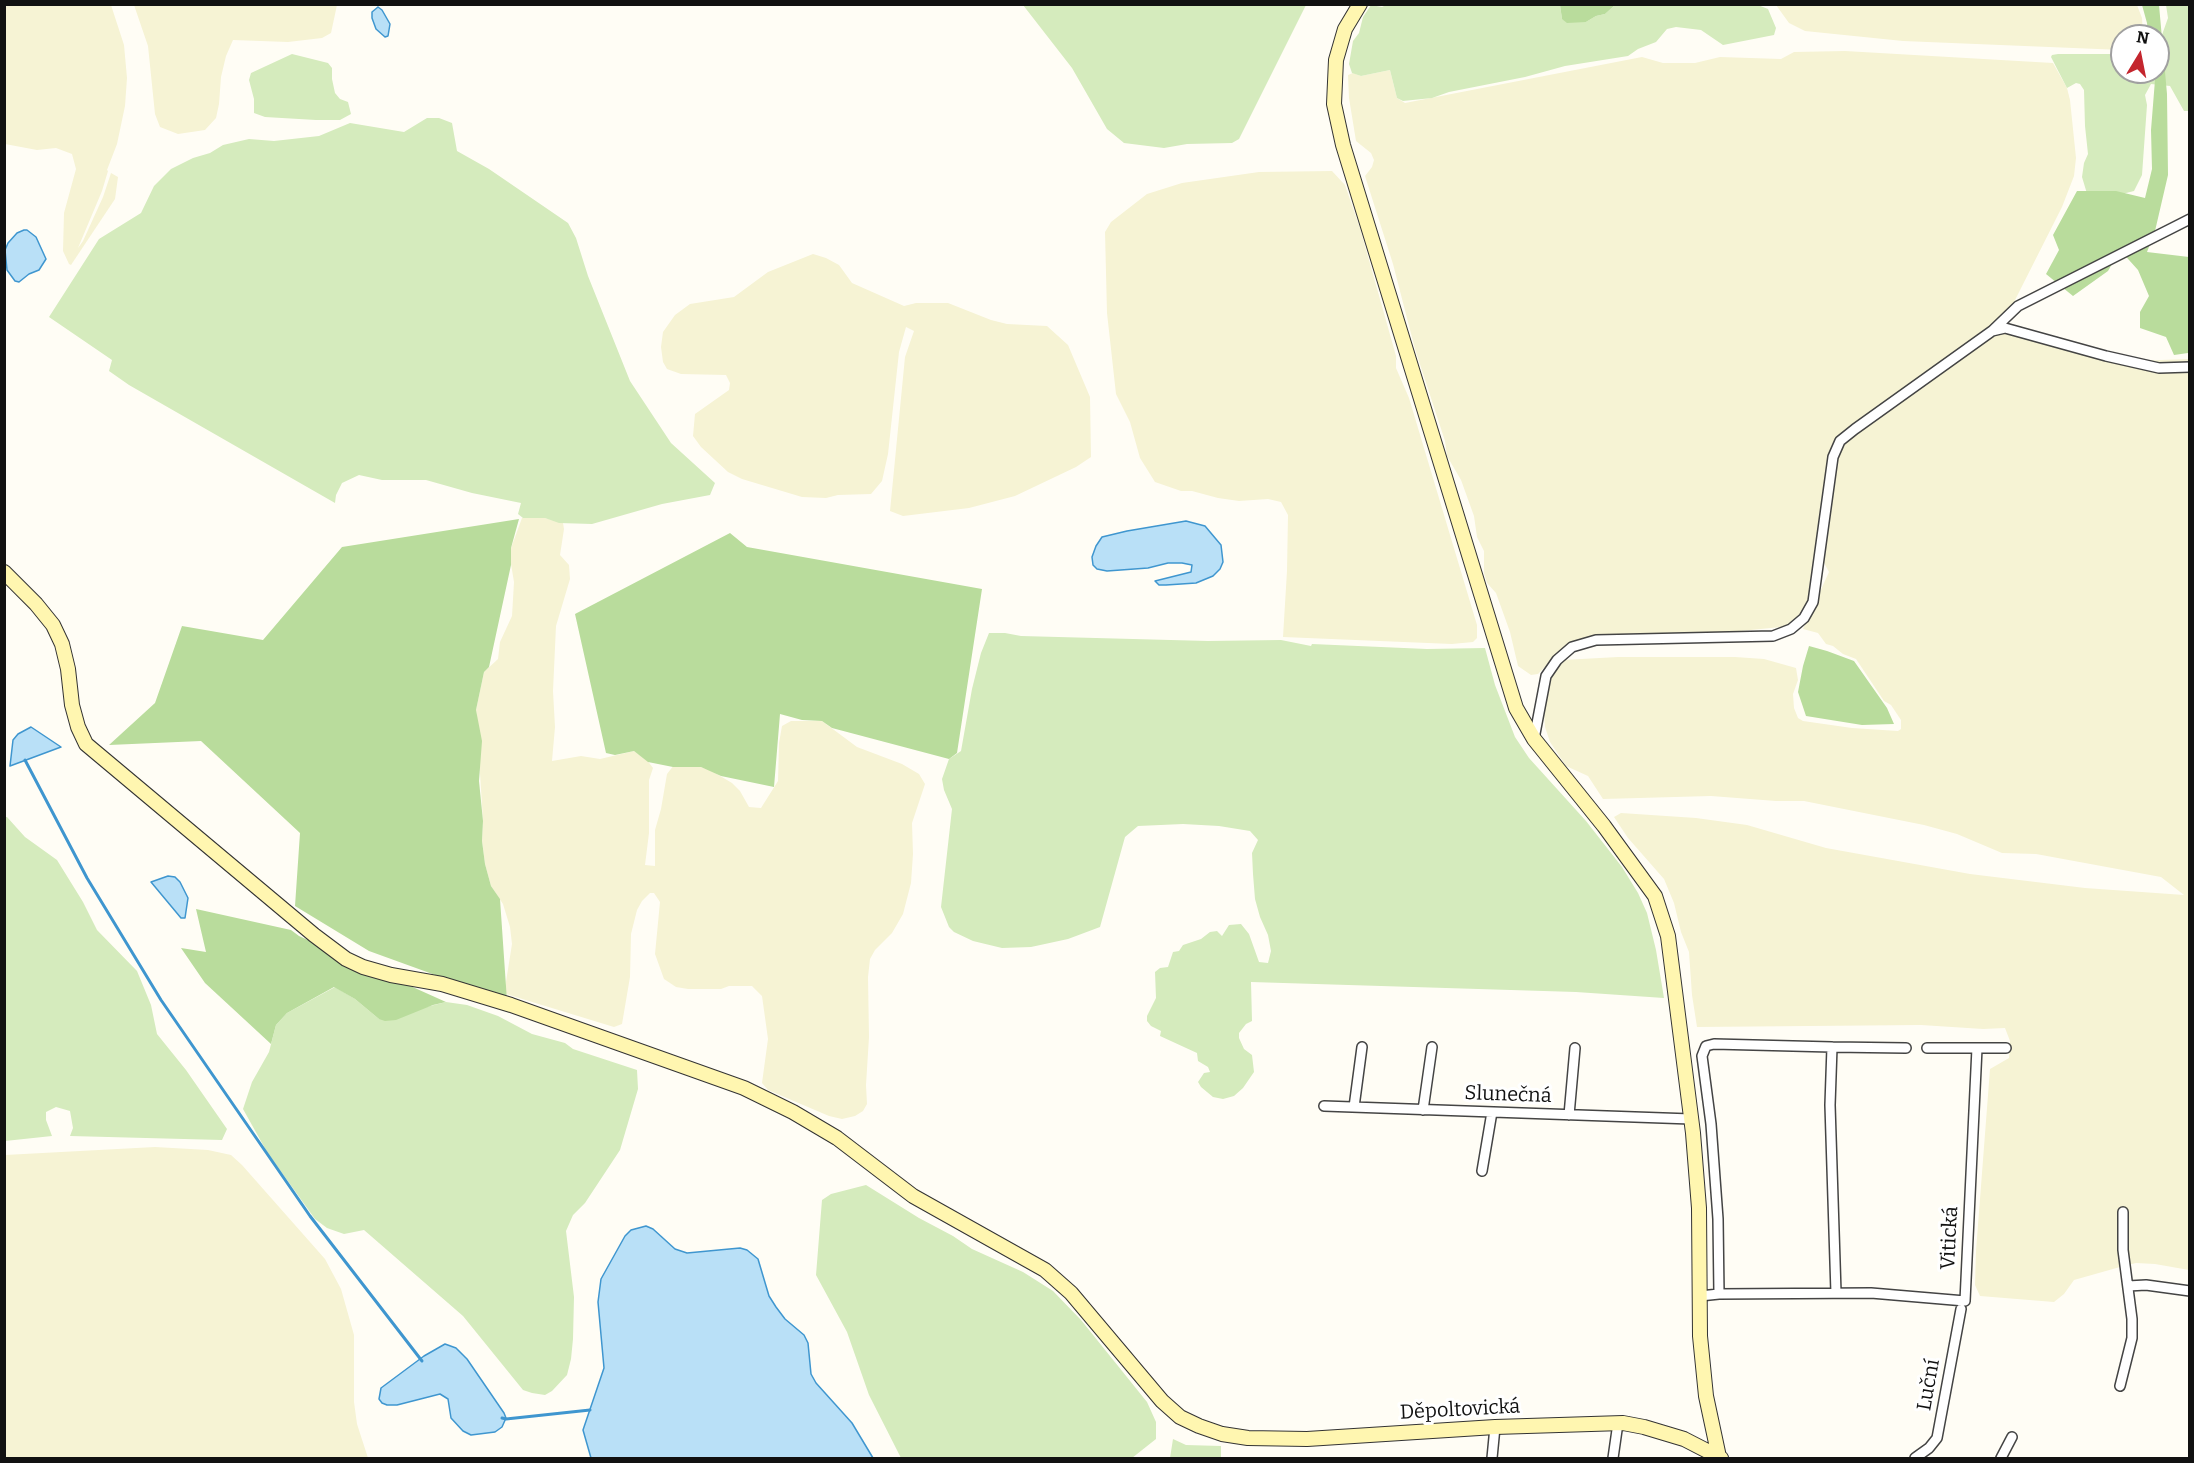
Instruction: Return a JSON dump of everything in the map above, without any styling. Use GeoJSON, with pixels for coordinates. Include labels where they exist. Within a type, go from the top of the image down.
{"type":"FeatureCollection","features":[{"type":"Feature","properties":{"kind":"street","name":"Děpoltovická"},"geometry":{"type":"LineString","coordinates":[[1360,4],[1345,29],[1336,60],[1334,104],[1343,146],[1516,708],[1534,739],[1604,826],[1655,896],[1668,936],[1691,1119],[1699,1208],[1700,1336],[1706,1396],[1720,1458]]}},
{"type":"Feature","properties":{"kind":"street"},"geometry":{"type":"LineString","coordinates":[[1534,739],[1546,676],[1557,660],[1572,647],[1596,640],[1773,636],[1791,629],[1804,618],[1813,602],[1833,457],[1840,441],[1992,331],[2018,306],[2190,219]]}},
{"type":"Feature","properties":{"kind":"street"},"geometry":{"type":"LineString","coordinates":[[1992,331],[2005,328],[2159,368],[2190,367]]}},
{"type":"Feature","properties":{"kind":"street","name":"Děpoltovická"},"geometry":{"type":"LineString","coordinates":[[4,572],[53,625],[62,644],[68,669],[72,705],[86,744],[346,959],[363,968],[442,984],[512,1005],[744,1088],[793,1112],[837,1138],[913,1196],[1044,1270],[1071,1293],[1162,1401],[1180,1417],[1222,1434],[1248,1438],[1307,1439],[1495,1427],[1618,1423],[1644,1427],[1684,1439],[1720,1458]]}},
{"type":"Feature","properties":{"kind":"street"},"geometry":{"type":"LineString","coordinates":[[1719,1294],[1718,1219],[1711,1124],[1702,1056],[1706,1046],[1714,1044],[1905,1048]]}},
{"type":"Feature","properties":{"kind":"street"},"geometry":{"type":"LineString","coordinates":[[1354,1107],[1362,1047]]}},
{"type":"Feature","properties":{"kind":"street"},"geometry":{"type":"LineString","coordinates":[[1423,1110],[1432,1047]]}},
{"type":"Feature","properties":{"kind":"street"},"geometry":{"type":"LineString","coordinates":[[1832,1047],[1830,1105],[1836,1293]]}},
{"type":"Feature","properties":{"kind":"street"},"geometry":{"type":"LineString","coordinates":[[1569,1115],[1575,1048]]}},
{"type":"Feature","properties":{"kind":"street"},"geometry":{"type":"LineString","coordinates":[[1926,1048],[2006,1048]]}},
{"type":"Feature","properties":{"kind":"street","name":"Vitická"},"geometry":{"type":"LineString","coordinates":[[1700,1296],[1871,1293],[1965,1301],[1977,1048]]}},
{"type":"Feature","properties":{"kind":"street","name":"Slunečná"},"geometry":{"type":"LineString","coordinates":[[1324,1106],[1691,1119]]}},
{"type":"Feature","properties":{"kind":"street"},"geometry":{"type":"LineString","coordinates":[[1482,1171],[1492,1112]]}},
{"type":"Feature","properties":{"kind":"street"},"geometry":{"type":"LineString","coordinates":[[2120,1386],[2132,1338],[2132,1319],[2123,1250],[2122,1212]]}},
{"type":"Feature","properties":{"kind":"street"},"geometry":{"type":"LineString","coordinates":[[2128,1286],[2146,1285],[2190,1291]]}},
{"type":"Feature","properties":{"kind":"street","name":"Luční"},"geometry":{"type":"LineString","coordinates":[[1915,1458],[1929,1448],[1937,1438],[1961,1310]]}},
{"type":"Feature","properties":{"kind":"street"},"geometry":{"type":"LineString","coordinates":[[1613,1458],[1618,1423]]}},
{"type":"Feature","properties":{"kind":"street"},"geometry":{"type":"LineString","coordinates":[[1492,1458],[1495,1427]]}},
{"type":"Feature","properties":{"kind":"street"},"geometry":{"type":"LineString","coordinates":[[2001,1458],[2012,1437]]}},
{"type":"Feature","properties":{"kind":"shaded area"},"geometry":{"type":"Polygon","coordinates":[[[134,4],[337,5],[331,33],[322,38],[288,42],[233,40],[221,77],[216,118],[205,130],[178,134],[160,127],[155,114],[148,46],[134,4]]]}},
{"type":"Feature","properties":{"kind":"shaded area"},"geometry":{"type":"Polygon","coordinates":[[[4,5],[111,5],[124,45],[127,78],[125,106],[117,144],[102,191],[78,248],[103,197],[111,173],[118,177],[115,199],[71,265],[63,251],[64,213],[76,169],[72,154],[56,148],[37,150],[5,144],[4,5]]]}},
{"type":"Feature","properties":{"kind":"shaded area"},"geometry":{"type":"Polygon","coordinates":[[[1776,5],[2137,5],[2142,24],[2110,24],[2110,50],[1903,41],[1805,31],[1789,23],[1776,5]]]}},
{"type":"Feature","properties":{"kind":"shaded area"},"geometry":{"type":"Polygon","coordinates":[[[1845,51],[2053,63],[2067,88],[2070,100],[2076,158],[2074,176],[2062,207],[2012,306],[2007,324],[2132,361],[2189,359],[2189,1270],[2136,1263],[2074,1280],[2064,1294],[2054,1302],[1980,1296],[1975,1285],[1990,1069],[2009,1058],[2010,1041],[2005,1028],[1921,1025],[1697,1027],[1689,952],[1674,903],[1664,879],[1628,838],[1614,817],[1621,813],[1696,818],[1747,825],[1826,848],[1970,874],[2085,888],[2184,895],[2161,877],[2036,854],[2002,853],[1957,834],[1924,825],[1804,801],[1711,796],[1603,799],[1588,776],[1566,766],[1550,742],[1545,727],[1544,712],[1546,689],[1554,670],[1563,660],[1618,657],[1764,659],[1796,668],[1798,680],[1793,694],[1794,708],[1798,718],[1803,721],[1852,728],[1898,731],[1901,729],[1901,720],[1891,705],[1884,701],[1856,659],[1826,644],[1818,633],[1803,629],[1829,572],[1823,561],[1800,619],[1791,626],[1730,632],[1682,640],[1576,643],[1559,652],[1538,674],[1531,675],[1518,666],[1510,632],[1496,593],[1487,583],[1484,573],[1484,551],[1477,537],[1474,516],[1461,480],[1447,456],[1445,441],[1415,349],[1393,264],[1365,176],[1374,160],[1371,153],[1356,141],[1349,98],[1348,75],[1353,73],[1361,76],[1390,70],[1397,98],[1405,103],[1642,57],[1663,63],[1695,63],[1720,57],[1781,59],[1794,52],[1845,51]]]}},
{"type":"Feature","properties":{"kind":"shaded area"},"geometry":{"type":"Polygon","coordinates":[[[1332,171],[1345,185],[1360,228],[1396,356],[1396,368],[1409,398],[1477,625],[1477,638],[1473,642],[1452,644],[1283,637],[1288,515],[1281,502],[1268,499],[1239,501],[1218,498],[1192,491],[1181,491],[1155,482],[1140,458],[1130,422],[1116,394],[1107,313],[1105,232],[1111,222],[1147,194],[1182,183],[1259,172],[1332,171]]]}},
{"type":"Feature","properties":{"kind":"shaded area"},"geometry":{"type":"Polygon","coordinates":[[[813,254],[839,265],[852,283],[904,306],[916,303],[948,303],[1007,324],[1047,326],[1068,345],[1090,397],[1091,457],[1076,467],[1015,496],[969,508],[903,516],[890,511],[905,357],[914,331],[906,327],[899,352],[888,454],[882,481],[871,494],[838,495],[826,498],[802,497],[742,479],[728,472],[701,447],[693,436],[695,414],[729,390],[730,383],[726,375],[681,374],[667,369],[663,362],[661,347],[663,332],[675,315],[690,304],[734,297],[768,272],[813,254]]]}},
{"type":"Feature","properties":{"kind":"shaded area"},"geometry":{"type":"Polygon","coordinates":[[[522,518],[545,518],[563,523],[560,555],[569,565],[570,579],[556,626],[553,691],[555,727],[552,761],[581,756],[600,759],[634,751],[647,760],[653,768],[649,780],[649,833],[645,865],[655,866],[655,830],[667,774],[674,765],[710,770],[732,783],[740,791],[749,807],[761,808],[778,781],[782,726],[791,721],[822,721],[857,747],[902,764],[919,774],[925,784],[912,823],[911,883],[903,914],[892,933],[875,950],[870,959],[867,1104],[863,1111],[855,1116],[842,1119],[829,1116],[768,1090],[762,1083],[768,1039],[762,996],[752,986],[688,989],[676,987],[664,979],[655,954],[660,902],[654,893],[650,893],[642,901],[637,910],[631,934],[630,977],[622,1024],[614,1027],[506,994],[512,944],[503,904],[491,886],[485,864],[476,710],[484,672],[498,659],[500,642],[512,616],[514,582],[510,558],[511,548],[522,518]]]}},
{"type":"Feature","properties":{"kind":"shaded area"},"geometry":{"type":"Polygon","coordinates":[[[155,1147],[208,1150],[231,1155],[325,1259],[341,1289],[354,1335],[354,1402],[357,1424],[368,1458],[5,1458],[5,1155],[155,1147]]]}},
{"type":"Feature","properties":{"kind":"green space"},"geometry":{"type":"Polygon","coordinates":[[[1388,4],[1560,5],[1562,19],[1586,22],[1605,14],[1615,5],[1758,5],[1768,9],[1776,28],[1774,35],[1723,45],[1701,30],[1676,27],[1667,29],[1656,42],[1628,56],[1565,66],[1525,77],[1449,92],[1432,98],[1403,101],[1397,98],[1390,70],[1361,76],[1352,73],[1349,64],[1353,41],[1359,33],[1363,17],[1371,5],[1382,7],[1388,4]]]}},
{"type":"Feature","properties":{"kind":"green space"},"geometry":{"type":"Polygon","coordinates":[[[1560,4],[1615,5],[1605,14],[1586,22],[1567,23],[1562,19],[1560,4]]]}},
{"type":"Feature","properties":{"kind":"green space"},"geometry":{"type":"Polygon","coordinates":[[[1023,5],[1306,5],[1239,139],[1232,143],[1187,144],[1164,148],[1124,143],[1107,129],[1072,68],[1023,5]]]}},
{"type":"Feature","properties":{"kind":"green space"},"geometry":{"type":"Polygon","coordinates":[[[2142,5],[2159,5],[2161,24],[2147,23],[2142,5]]]}},
{"type":"Feature","properties":{"kind":"green space"},"geometry":{"type":"Polygon","coordinates":[[[2166,5],[2189,5],[2189,111],[2184,111],[2170,86],[2151,84],[2170,84],[2170,24],[2166,24],[2168,18],[2166,5]]]}},
{"type":"Feature","properties":{"kind":"green space"},"geometry":{"type":"Polygon","coordinates":[[[292,54],[328,63],[332,68],[335,93],[340,99],[348,102],[351,114],[340,120],[316,120],[265,117],[254,113],[254,99],[249,80],[251,73],[292,54]]]}},
{"type":"Feature","properties":{"kind":"green space"},"geometry":{"type":"Polygon","coordinates":[[[2058,54],[2110,54],[2110,84],[2151,84],[2145,95],[2147,105],[2142,175],[2134,191],[2114,196],[2088,197],[2082,177],[2088,154],[2084,90],[2080,84],[2076,83],[2067,88],[2051,57],[2058,54]]]}},
{"type":"Feature","properties":{"kind":"green space"},"geometry":{"type":"Polygon","coordinates":[[[2155,84],[2166,84],[2168,175],[2155,231],[2147,252],[2189,257],[2190,342],[2188,353],[2174,355],[2166,337],[2140,328],[2140,312],[2149,296],[2138,270],[2120,250],[2108,271],[2073,296],[2046,274],[2059,250],[2053,235],[2077,191],[2116,191],[2145,198],[2152,169],[2151,130],[2155,84]]]}},
{"type":"Feature","properties":{"kind":"green space"},"geometry":{"type":"Polygon","coordinates":[[[427,118],[439,118],[452,123],[457,151],[489,169],[568,223],[576,238],[588,276],[630,381],[671,443],[715,483],[710,495],[662,504],[592,524],[559,523],[545,518],[523,518],[518,514],[521,503],[472,493],[426,480],[382,480],[359,475],[342,483],[335,503],[129,385],[109,371],[112,360],[49,317],[99,239],[141,213],[154,186],[171,169],[193,158],[210,153],[223,145],[249,139],[274,141],[319,136],[350,123],[404,132],[427,118]]]}},
{"type":"Feature","properties":{"kind":"green space"},"geometry":{"type":"Polygon","coordinates":[[[519,519],[511,548],[511,565],[489,667],[484,672],[476,710],[482,741],[479,781],[483,821],[482,841],[491,886],[500,899],[507,1001],[369,951],[295,906],[300,833],[201,741],[109,745],[155,703],[182,626],[263,640],[342,547],[519,519]]]}},
{"type":"Feature","properties":{"kind":"green space"},"geometry":{"type":"Polygon","coordinates":[[[730,533],[747,547],[982,589],[957,753],[949,759],[832,728],[822,721],[802,720],[780,714],[774,787],[721,776],[701,767],[673,767],[648,762],[634,751],[615,755],[606,753],[575,614],[730,533]]]}},
{"type":"Feature","properties":{"kind":"green space"},"geometry":{"type":"Polygon","coordinates":[[[989,633],[1021,636],[1208,641],[1281,640],[1311,646],[1312,644],[1427,649],[1485,648],[1495,685],[1515,737],[1529,758],[1586,821],[1622,867],[1638,893],[1647,913],[1664,998],[1576,992],[1251,982],[1252,1021],[1246,1024],[1239,1033],[1239,1038],[1244,1049],[1252,1055],[1254,1072],[1234,1096],[1223,1099],[1213,1097],[1198,1082],[1204,1073],[1210,1072],[1208,1067],[1198,1061],[1197,1053],[1160,1036],[1161,1031],[1151,1026],[1147,1021],[1147,1016],[1156,998],[1155,972],[1160,968],[1168,967],[1173,952],[1179,951],[1183,945],[1201,939],[1210,932],[1217,931],[1222,936],[1229,925],[1241,924],[1249,934],[1259,962],[1268,963],[1271,951],[1268,935],[1255,899],[1252,853],[1258,840],[1250,831],[1183,824],[1138,826],[1125,837],[1100,927],[1068,939],[1031,947],[1002,948],[973,941],[949,927],[941,907],[952,809],[942,779],[949,759],[961,751],[972,689],[981,653],[989,633]]]}},
{"type":"Feature","properties":{"kind":"green space"},"geometry":{"type":"Polygon","coordinates":[[[1809,646],[1854,661],[1887,708],[1894,724],[1862,725],[1806,716],[1798,692],[1809,646]]]}},
{"type":"Feature","properties":{"kind":"green space"},"geometry":{"type":"Polygon","coordinates":[[[5,817],[25,837],[57,860],[97,930],[137,971],[151,1005],[157,1034],[186,1070],[227,1129],[222,1140],[70,1136],[73,1128],[70,1111],[56,1107],[46,1112],[46,1120],[52,1136],[5,1141],[5,817]]]}},
{"type":"Feature","properties":{"kind":"green space"},"geometry":{"type":"Polygon","coordinates":[[[196,909],[291,930],[299,936],[446,1002],[396,1020],[385,1021],[334,987],[287,1013],[276,1025],[271,1044],[205,983],[181,948],[206,952],[196,909]]]}},
{"type":"Feature","properties":{"kind":"green space"},"geometry":{"type":"Polygon","coordinates":[[[335,987],[355,999],[379,1019],[446,1002],[467,1005],[498,1016],[532,1034],[565,1043],[573,1049],[637,1070],[638,1089],[620,1150],[585,1203],[573,1215],[566,1231],[574,1297],[571,1359],[567,1375],[545,1395],[523,1390],[463,1316],[364,1230],[344,1234],[327,1228],[315,1219],[267,1152],[243,1109],[252,1082],[269,1052],[276,1025],[287,1013],[335,987]]]}},
{"type":"Feature","properties":{"kind":"green space"},"geometry":{"type":"Polygon","coordinates":[[[866,1185],[972,1249],[1023,1272],[1053,1291],[1081,1320],[1147,1402],[1156,1422],[1156,1439],[1132,1458],[901,1458],[869,1395],[847,1332],[816,1275],[822,1200],[831,1194],[866,1185]]]}},
{"type":"Feature","properties":{"kind":"green space"},"geometry":{"type":"Polygon","coordinates":[[[1173,1439],[1186,1445],[1221,1446],[1221,1458],[1170,1458],[1173,1439]]]}},
{"type":"Feature","properties":{"kind":"water"},"geometry":{"type":"Polygon","coordinates":[[[378,7],[390,24],[388,36],[385,37],[376,29],[372,18],[372,12],[378,7]]]}},
{"type":"Feature","properties":{"kind":"water"},"geometry":{"type":"Polygon","coordinates":[[[24,230],[36,237],[46,259],[39,270],[19,282],[15,281],[7,270],[5,250],[17,233],[24,230]]]}},
{"type":"Feature","properties":{"kind":"water"},"geometry":{"type":"Polygon","coordinates":[[[1186,521],[1205,526],[1221,545],[1223,562],[1213,576],[1196,583],[1159,585],[1155,581],[1191,572],[1192,565],[1168,563],[1148,568],[1107,571],[1097,569],[1093,565],[1092,557],[1102,537],[1186,521]]]}},
{"type":"Feature","properties":{"kind":"water"},"geometry":{"type":"Polygon","coordinates":[[[31,727],[61,747],[10,766],[13,740],[18,734],[31,727]]]}},
{"type":"Feature","properties":{"kind":"water"},"geometry":{"type":"Polygon","coordinates":[[[168,876],[175,877],[180,882],[188,898],[185,918],[181,918],[151,882],[168,876]]]}},
{"type":"Feature","properties":{"kind":"water"},"geometry":{"type":"Polygon","coordinates":[[[646,1226],[653,1229],[675,1249],[687,1253],[740,1248],[747,1250],[758,1259],[769,1296],[785,1319],[804,1335],[808,1343],[811,1374],[816,1383],[852,1423],[873,1458],[591,1458],[583,1430],[604,1368],[598,1302],[601,1279],[625,1236],[631,1230],[646,1226]]]}},
{"type":"Feature","properties":{"kind":"water"},"geometry":{"type":"Polygon","coordinates":[[[445,1344],[456,1348],[467,1359],[504,1413],[506,1418],[502,1427],[495,1432],[471,1435],[463,1431],[451,1418],[448,1399],[440,1394],[397,1405],[387,1405],[379,1399],[381,1388],[424,1356],[445,1344]]]}},
{"type":"Feature","properties":{"kind":"waterway"},"geometry":{"type":"LineString","coordinates":[[25,760],[87,878],[161,1000],[310,1216],[422,1361]]}},
{"type":"Feature","properties":{"kind":"waterway"},"geometry":{"type":"LineString","coordinates":[[502,1418],[590,1410]]}}]}
